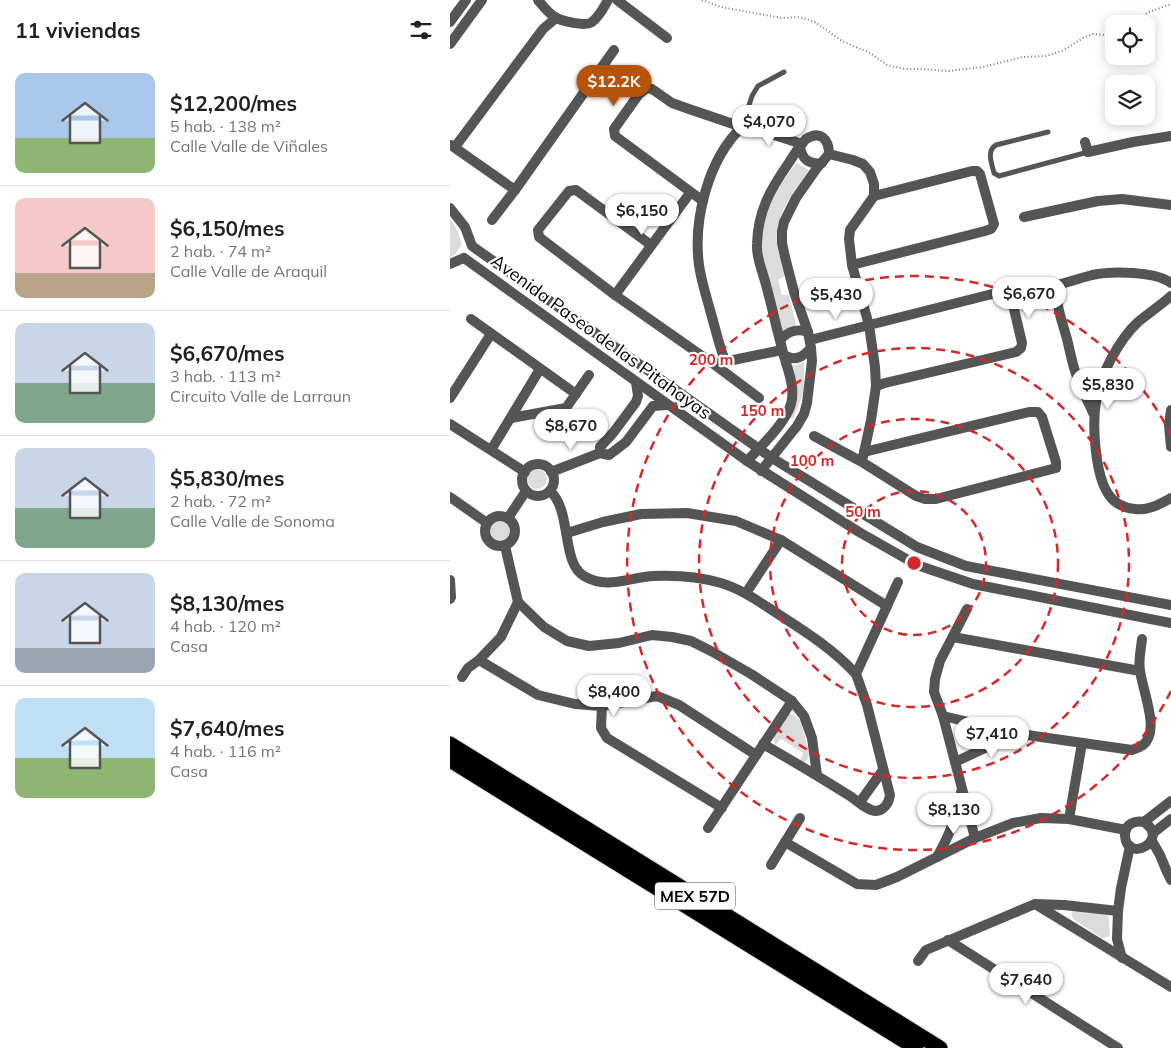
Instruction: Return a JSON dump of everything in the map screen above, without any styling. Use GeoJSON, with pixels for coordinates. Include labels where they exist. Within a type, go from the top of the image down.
{"type":"FeatureCollection","features":[{"type":"Feature","properties":{"kind":"highway","name":"MEX 57D"},"geometry":{"type":"LineString","coordinates":[[450,744],[940,1048]]}},
{"type":"Feature","properties":{"kind":"highway","name":"MEX 57D"},"geometry":{"type":"LineString","coordinates":[[450,760],[916,1048]]}},
{"type":"Feature","properties":{"kind":"street"},"geometry":{"type":"LineString","coordinates":[[450,22],[466,0]]}},
{"type":"Feature","properties":{"kind":"street"},"geometry":{"type":"LineString","coordinates":[[450,44],[482,0]]}},
{"type":"Feature","properties":{"kind":"street"},"geometry":{"type":"LineString","coordinates":[[538,0],[556,18],[579,25],[591,23],[608,0]]}},
{"type":"Feature","properties":{"kind":"street"},"geometry":{"type":"LineString","coordinates":[[617,0],[667,38]]}},
{"type":"Feature","properties":{"kind":"street"},"geometry":{"type":"LineString","coordinates":[[515,190],[453,146],[543,29],[556,18]]}},
{"type":"Feature","properties":{"kind":"street"},"geometry":{"type":"LineString","coordinates":[[492,220],[614,50]]}},
{"type":"Feature","properties":{"kind":"street"},"geometry":{"type":"LineString","coordinates":[[703,201],[615,136],[614,129],[638,94],[646,88],[652,89],[672,103],[742,127],[788,139],[801,145]]}},
{"type":"Feature","properties":{"kind":"street"},"geometry":{"type":"LineString","coordinates":[[720,363],[699,266],[699,227],[703,201],[713,170],[735,134],[742,127]]}},
{"type":"Feature","properties":{"kind":"street"},"geometry":{"type":"LineString","coordinates":[[747,461],[786,417],[791,403],[792,392],[790,375],[760,264],[757,246],[760,223],[766,198],[775,182],[801,145],[810,136],[820,136],[828,143],[829,154],[796,198],[784,222],[782,231],[785,257],[809,340],[812,361],[808,403],[797,426],[761,471]]}},
{"type":"Feature","properties":{"kind":"street"},"geometry":{"type":"LineString","coordinates":[[1086,147],[1171,136]]}},
{"type":"Feature","properties":{"kind":"street"},"geometry":{"type":"LineString","coordinates":[[801,145],[801,153],[804,158],[815,164],[822,163]]}},
{"type":"Feature","properties":{"kind":"street"},"geometry":{"type":"LineString","coordinates":[[829,154],[862,164],[870,172],[874,184],[874,196],[850,230],[849,239],[852,265],[869,325],[875,367],[876,386],[863,457]]}},
{"type":"Feature","properties":{"kind":"street"},"geometry":{"type":"LineString","coordinates":[[852,265],[985,231],[991,229],[994,224],[980,174],[972,170],[874,196]]}},
{"type":"Feature","properties":{"kind":"street"},"geometry":{"type":"LineString","coordinates":[[651,245],[576,190],[569,191],[538,230],[539,237],[615,295],[720,363],[759,398]]}},
{"type":"Feature","properties":{"kind":"street"},"geometry":{"type":"LineString","coordinates":[[615,295],[690,193]]}},
{"type":"Feature","properties":{"kind":"street"},"geometry":{"type":"LineString","coordinates":[[1024,217],[1098,201],[1122,199],[1171,205]]}},
{"type":"Feature","properties":{"kind":"street","name":"Avenida Paseo de las Pitahayas"},"geometry":{"type":"LineString","coordinates":[[450,208],[465,227],[472,246],[772,458],[917,547],[966,566],[1171,605]]}},
{"type":"Feature","properties":{"kind":"street"},"geometry":{"type":"LineString","coordinates":[[464,258],[472,246]]}},
{"type":"Feature","properties":{"kind":"street","name":"Avenida Paseo de las Pitahayas"},"geometry":{"type":"LineString","coordinates":[[450,264],[464,258],[761,471],[859,532],[917,565],[973,584],[1171,623]]}},
{"type":"Feature","properties":{"kind":"street"},"geometry":{"type":"LineString","coordinates":[[1095,419],[1076,373],[1056,290],[1052,287],[1094,275],[1128,273],[1150,274],[1171,283]]}},
{"type":"Feature","properties":{"kind":"street"},"geometry":{"type":"LineString","coordinates":[[809,340],[1004,290],[1009,292],[1022,343],[1021,348],[1016,352],[876,386]]}},
{"type":"Feature","properties":{"kind":"street"},"geometry":{"type":"LineString","coordinates":[[1171,296],[1137,323],[1126,336],[1111,360],[1099,388],[1095,419],[1098,465],[1102,482],[1109,496],[1119,505],[1136,510],[1148,509],[1171,498]]}},
{"type":"Feature","properties":{"kind":"street"},"geometry":{"type":"LineString","coordinates":[[471,319],[576,394]]}},
{"type":"Feature","properties":{"kind":"street"},"geometry":{"type":"LineString","coordinates":[[795,330],[802,330],[809,340],[801,358],[789,358],[782,348],[784,335],[795,330]]}},
{"type":"Feature","properties":{"kind":"street"},"geometry":{"type":"LineString","coordinates":[[450,398],[491,334]]}},
{"type":"Feature","properties":{"kind":"street"},"geometry":{"type":"LineString","coordinates":[[720,363],[782,348]]}},
{"type":"Feature","properties":{"kind":"street"},"geometry":{"type":"LineString","coordinates":[[491,450],[540,369]]}},
{"type":"Feature","properties":{"kind":"street"},"geometry":{"type":"LineString","coordinates":[[510,418],[566,408],[589,374]]}},
{"type":"Feature","properties":{"kind":"street"},"geometry":{"type":"LineString","coordinates":[[600,453],[600,447],[636,402],[638,396],[636,382]]}},
{"type":"Feature","properties":{"kind":"street"},"geometry":{"type":"LineString","coordinates":[[551,472],[600,453],[609,455],[626,442],[653,406],[658,404],[667,405]]}},
{"type":"Feature","properties":{"kind":"street"},"geometry":{"type":"LineString","coordinates":[[1171,410],[1169,425],[1171,447]]}},
{"type":"Feature","properties":{"kind":"street"},"geometry":{"type":"LineString","coordinates":[[814,436],[863,457],[916,496],[925,499],[936,499],[1056,468],[1056,462],[1042,417],[1038,412],[1029,412],[863,457]]}},
{"type":"Feature","properties":{"kind":"street"},"geometry":{"type":"LineString","coordinates":[[786,417],[797,426]]}},
{"type":"Feature","properties":{"kind":"street"},"geometry":{"type":"LineString","coordinates":[[450,424],[525,472]]}},
{"type":"Feature","properties":{"kind":"street"},"geometry":{"type":"LineString","coordinates":[[613,432],[626,442]]}},
{"type":"Feature","properties":{"kind":"street"},"geometry":{"type":"LineString","coordinates":[[543,465],[551,472],[554,478],[553,485],[545,495],[532,495],[526,491],[522,479],[525,472],[532,466],[543,465]]}},
{"type":"Feature","properties":{"kind":"street"},"geometry":{"type":"LineString","coordinates":[[550,490],[555,495],[562,510],[572,564],[582,576],[599,583],[653,576],[698,577],[723,583],[746,594],[806,632],[842,659],[856,674],[867,705],[890,795],[889,801],[886,806],[878,811],[870,810],[817,775],[764,744]]}},
{"type":"Feature","properties":{"kind":"street"},"geometry":{"type":"LineString","coordinates":[[508,518],[526,491]]}},
{"type":"Feature","properties":{"kind":"street"},"geometry":{"type":"LineString","coordinates":[[450,497],[487,523]]}},
{"type":"Feature","properties":{"kind":"street"},"geometry":{"type":"LineString","coordinates":[[567,533],[603,522],[641,514],[687,513],[736,521],[781,540],[887,606]]}},
{"type":"Feature","properties":{"kind":"street"},"geometry":{"type":"LineString","coordinates":[[497,516],[508,518],[515,527],[516,533],[514,538],[505,546],[493,545],[485,535],[487,523],[491,518],[497,516]]}},
{"type":"Feature","properties":{"kind":"street"},"geometry":{"type":"LineString","coordinates":[[746,594],[781,540]]}},
{"type":"Feature","properties":{"kind":"street"},"geometry":{"type":"LineString","coordinates":[[505,546],[518,602],[544,627],[567,641],[589,646],[619,643],[652,635],[672,636],[691,641],[751,674],[792,701],[804,716],[812,738],[817,775]]}},
{"type":"Feature","properties":{"kind":"street"},"geometry":{"type":"LineString","coordinates":[[450,580],[450,599]]}},
{"type":"Feature","properties":{"kind":"street"},"geometry":{"type":"LineString","coordinates":[[856,674],[898,582]]}},
{"type":"Feature","properties":{"kind":"street"},"geometry":{"type":"LineString","coordinates":[[1043,599],[1045,582]]}},
{"type":"Feature","properties":{"kind":"street"},"geometry":{"type":"LineString","coordinates":[[462,678],[468,668],[479,660],[501,637],[518,602]]}},
{"type":"Feature","properties":{"kind":"street"},"geometry":{"type":"LineString","coordinates":[[967,609],[940,661],[934,679],[934,692],[943,716],[975,838]]}},
{"type":"Feature","properties":{"kind":"street"},"geometry":{"type":"LineString","coordinates":[[953,637],[1140,671]]}},
{"type":"Feature","properties":{"kind":"street"},"geometry":{"type":"LineString","coordinates":[[943,716],[1020,734],[1132,750],[1143,745],[1150,735],[1151,720],[1139,660],[1142,639]]}},
{"type":"Feature","properties":{"kind":"street"},"geometry":{"type":"LineString","coordinates":[[479,660],[538,695],[575,704],[602,706],[657,696],[679,705],[756,755]]}},
{"type":"Feature","properties":{"kind":"street"},"geometry":{"type":"LineString","coordinates":[[708,828],[792,701]]}},
{"type":"Feature","properties":{"kind":"street"},"geometry":{"type":"LineString","coordinates":[[602,706],[601,728],[607,738],[722,808]]}},
{"type":"Feature","properties":{"kind":"street"},"geometry":{"type":"LineString","coordinates":[[955,762],[1020,734]]}},
{"type":"Feature","properties":{"kind":"street"},"geometry":{"type":"LineString","coordinates":[[1069,820],[1082,742]]}},
{"type":"Feature","properties":{"kind":"street"},"geometry":{"type":"LineString","coordinates":[[860,802],[883,770]]}},
{"type":"Feature","properties":{"kind":"street"},"geometry":{"type":"LineString","coordinates":[[938,857],[949,836],[959,806],[961,786]]}},
{"type":"Feature","properties":{"kind":"street"},"geometry":{"type":"LineString","coordinates":[[1144,822],[1171,800]]}},
{"type":"Feature","properties":{"kind":"street"},"geometry":{"type":"LineString","coordinates":[[771,865],[800,818]]}},
{"type":"Feature","properties":{"kind":"street"},"geometry":{"type":"LineString","coordinates":[[785,842],[857,884],[876,885],[897,877],[975,838],[1013,823],[1040,818],[1069,820],[1126,830]]}},
{"type":"Feature","properties":{"kind":"street"},"geometry":{"type":"LineString","coordinates":[[1171,819],[1153,837],[1145,848],[1140,849],[1130,846],[1125,836],[1126,830],[1133,822],[1139,821],[1149,825],[1153,830],[1153,837],[1171,880]]}},
{"type":"Feature","properties":{"kind":"street"},"geometry":{"type":"LineString","coordinates":[[1122,958],[1117,939],[1118,911],[1130,846]]}},
{"type":"Feature","properties":{"kind":"street"},"geometry":{"type":"LineString","coordinates":[[918,961],[926,950],[1035,904],[1118,911]]}},
{"type":"Feature","properties":{"kind":"street"},"geometry":{"type":"LineString","coordinates":[[1035,904],[1171,987]]}},
{"type":"Feature","properties":{"kind":"street"},"geometry":{"type":"LineString","coordinates":[[948,940],[1118,1048]]}},
{"type":"Feature","properties":{"kind":"lane"},"geometry":{"type":"LineString","coordinates":[[742,127],[752,96],[758,86],[784,72]]}},
{"type":"Feature","properties":{"kind":"lane"},"geometry":{"type":"LineString","coordinates":[[788,139],[794,113]]}},
{"type":"Feature","properties":{"kind":"lane"},"geometry":{"type":"LineString","coordinates":[[1048,132],[996,145],[992,148],[990,152],[994,173],[998,176],[1086,147]]}},
{"type":"Feature","properties":{"kind":"path"},"geometry":{"type":"LineString","coordinates":[[702,0],[721,7],[782,18],[800,17],[815,22],[842,41],[870,53],[889,66],[906,69],[923,68],[949,71],[983,67],[1023,57],[1046,56],[1064,50],[1093,34],[1105,35]]}},
{"type":"Feature","properties":{"kind":"path"},"geometry":{"type":"LineString","coordinates":[[1145,15],[1171,4]]}},
{"type":"Feature","properties":{"kind":"shaded area"},"geometry":{"type":"Polygon","coordinates":[[[797,163],[809,170],[787,203],[779,221],[777,241],[784,276],[778,280],[782,295],[789,295],[797,328],[782,331],[762,249],[763,225],[776,192],[797,163]]]}},
{"type":"Feature","properties":{"kind":"shaded area"},"geometry":{"type":"Polygon","coordinates":[[[450,219],[456,227],[462,244],[455,255],[450,257],[450,219]]]}},
{"type":"Feature","properties":{"kind":"shaded area"},"geometry":{"type":"Polygon","coordinates":[[[804,362],[804,389],[793,419],[790,418],[790,365],[804,362]]]}},
{"type":"Feature","properties":{"kind":"shaded area"},"geometry":{"type":"Polygon","coordinates":[[[537,469],[544,472],[547,479],[544,486],[537,489],[530,486],[527,479],[530,472],[537,469]]]}},
{"type":"Feature","properties":{"kind":"shaded area"},"geometry":{"type":"Polygon","coordinates":[[[500,520],[508,523],[511,531],[508,539],[500,542],[492,539],[489,531],[492,523],[500,520]]]}},
{"type":"Feature","properties":{"kind":"shaded area"},"geometry":{"type":"Polygon","coordinates":[[[789,714],[793,714],[801,722],[809,752],[808,759],[804,762],[800,761],[803,753],[781,739],[775,745],[773,735],[789,714]]]}},
{"type":"Feature","properties":{"kind":"shaded area"},"geometry":{"type":"Polygon","coordinates":[[[1078,909],[1107,915],[1109,918],[1110,935],[1102,938],[1073,919],[1071,914],[1073,910],[1078,909]]]}}]}
